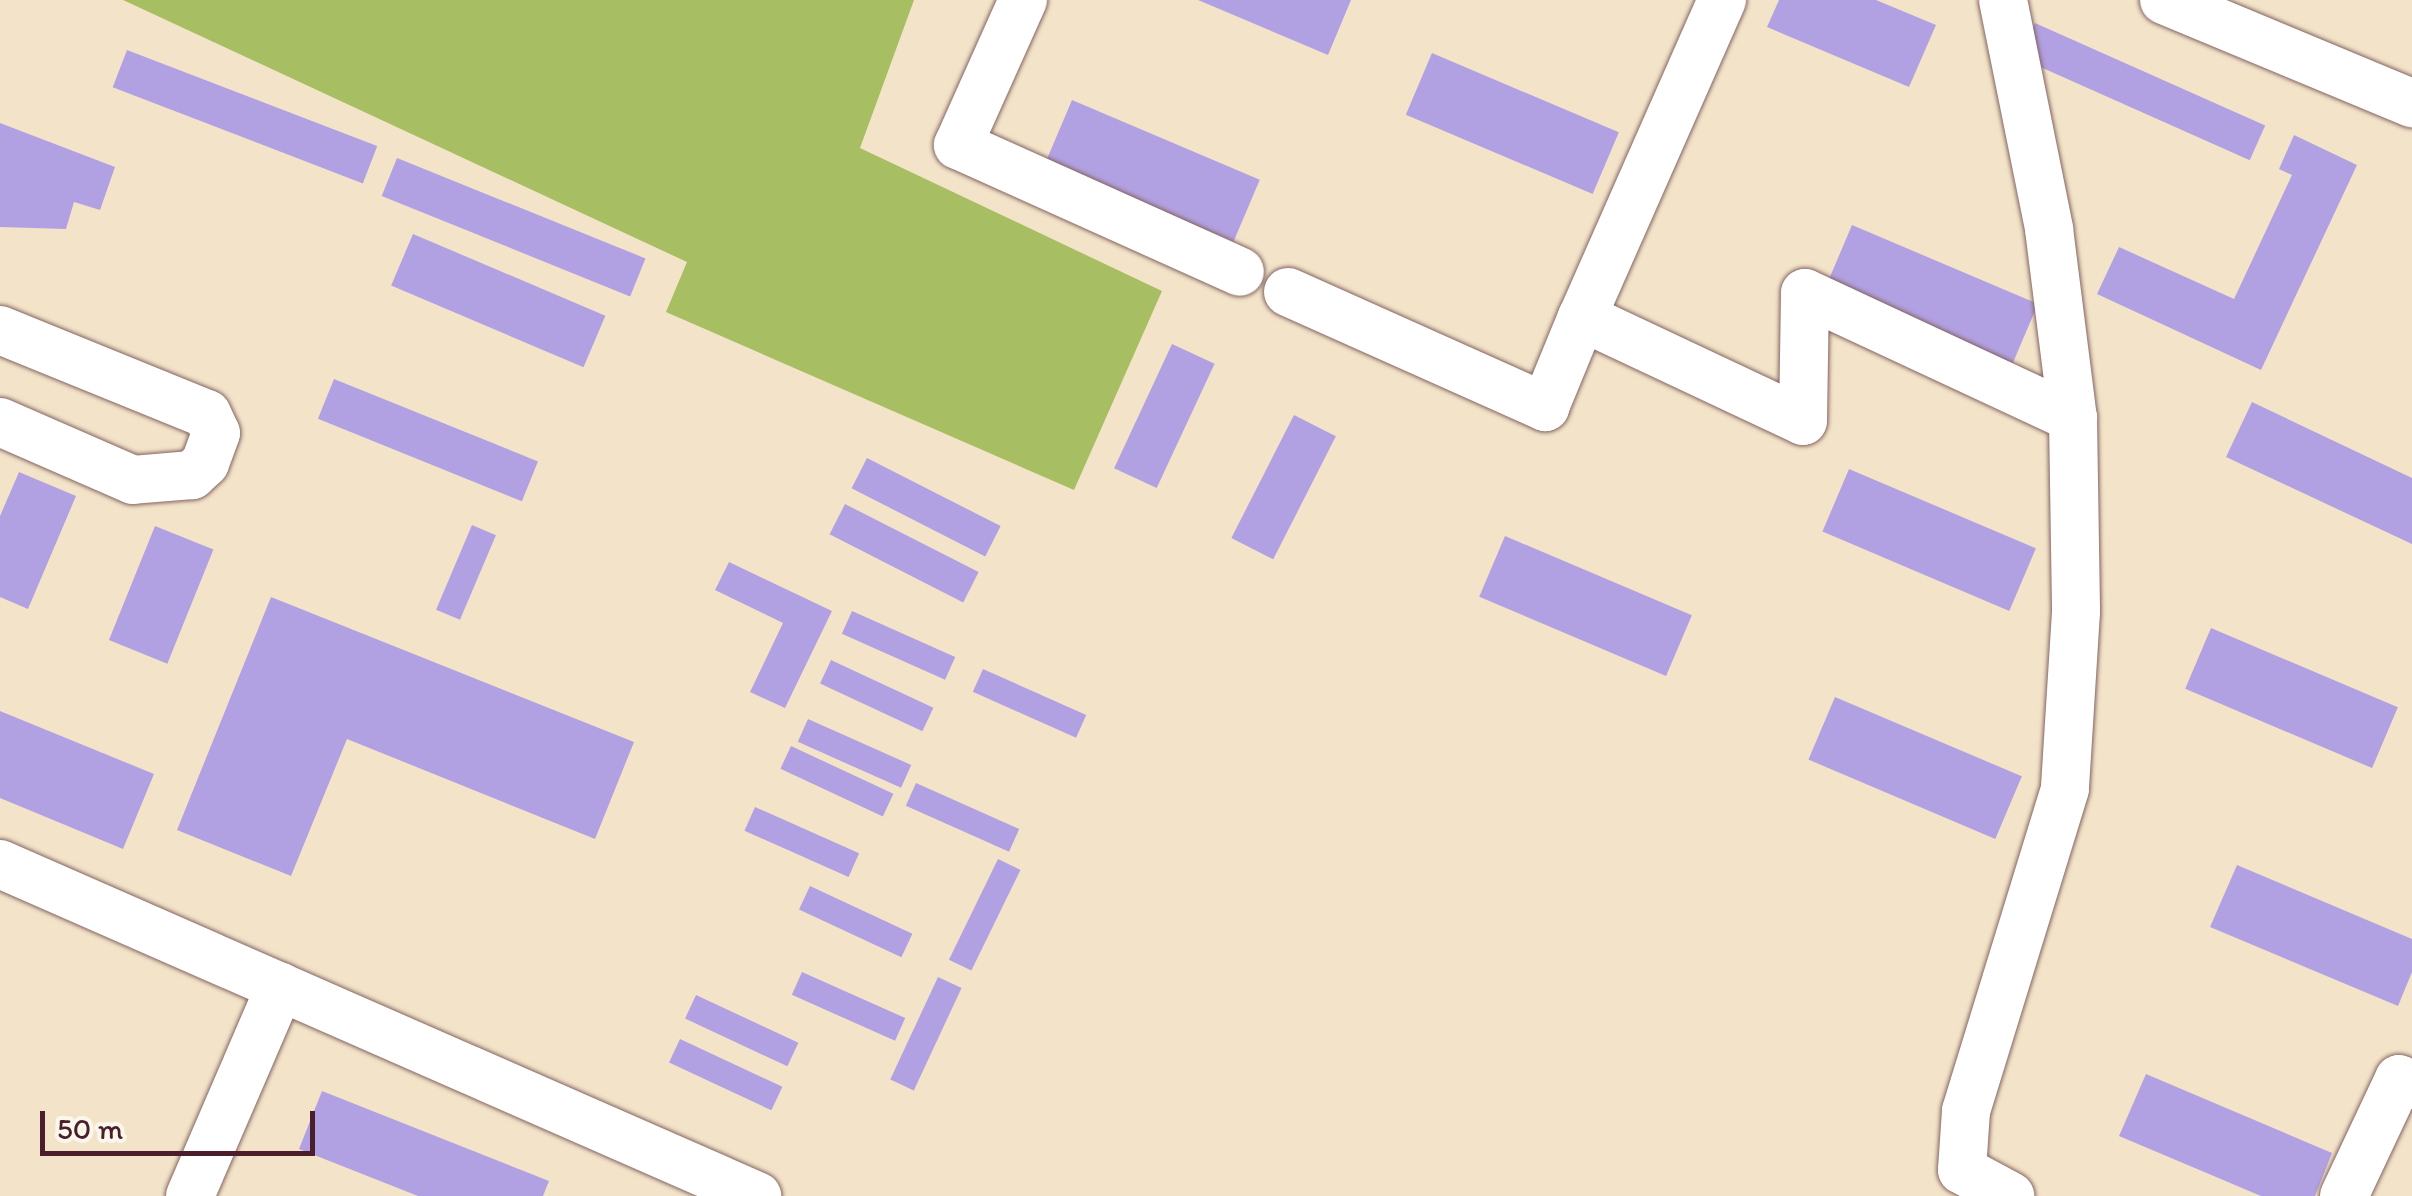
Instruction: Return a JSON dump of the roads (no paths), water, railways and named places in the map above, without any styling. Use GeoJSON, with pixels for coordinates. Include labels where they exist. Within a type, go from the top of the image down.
{"type":"FeatureCollection","features":[{"type":"Feature","properties":{"kind":"street"},"geometry":{"type":"LineString","coordinates":[[1023,0],[958,146],[1240,272]]}},
{"type":"Feature","properties":{"kind":"street"},"geometry":{"type":"LineString","coordinates":[[1288,292],[1545,407],[1722,0]]}},
{"type":"Feature","properties":{"kind":"street"},"geometry":{"type":"LineString","coordinates":[[2003,0],[2049,230],[2073,418],[2076,612],[2065,790],[1966,1112],[1962,1170],[2010,1196]]}},
{"type":"Feature","properties":{"kind":"street"},"geometry":{"type":"LineString","coordinates":[[2164,0],[2412,103]]}},
{"type":"Feature","properties":{"kind":"street"},"geometry":{"type":"LineString","coordinates":[[1582,317],[1803,421],[1805,293],[2073,418]]}},
{"type":"Feature","properties":{"kind":"street"},"geometry":{"type":"LineString","coordinates":[[0,330],[207,414],[216,433],[205,463],[192,475],[133,480],[0,422]]}},
{"type":"Feature","properties":{"kind":"street"},"geometry":{"type":"LineString","coordinates":[[0,864],[757,1196]]}},
{"type":"Feature","properties":{"kind":"street"},"geometry":{"type":"LineString","coordinates":[[190,1196],[280,987]]}},
{"type":"Feature","properties":{"kind":"street"},"geometry":{"type":"LineString","coordinates":[[2344,1196],[2400,1079],[2412,1084]]}}]}
